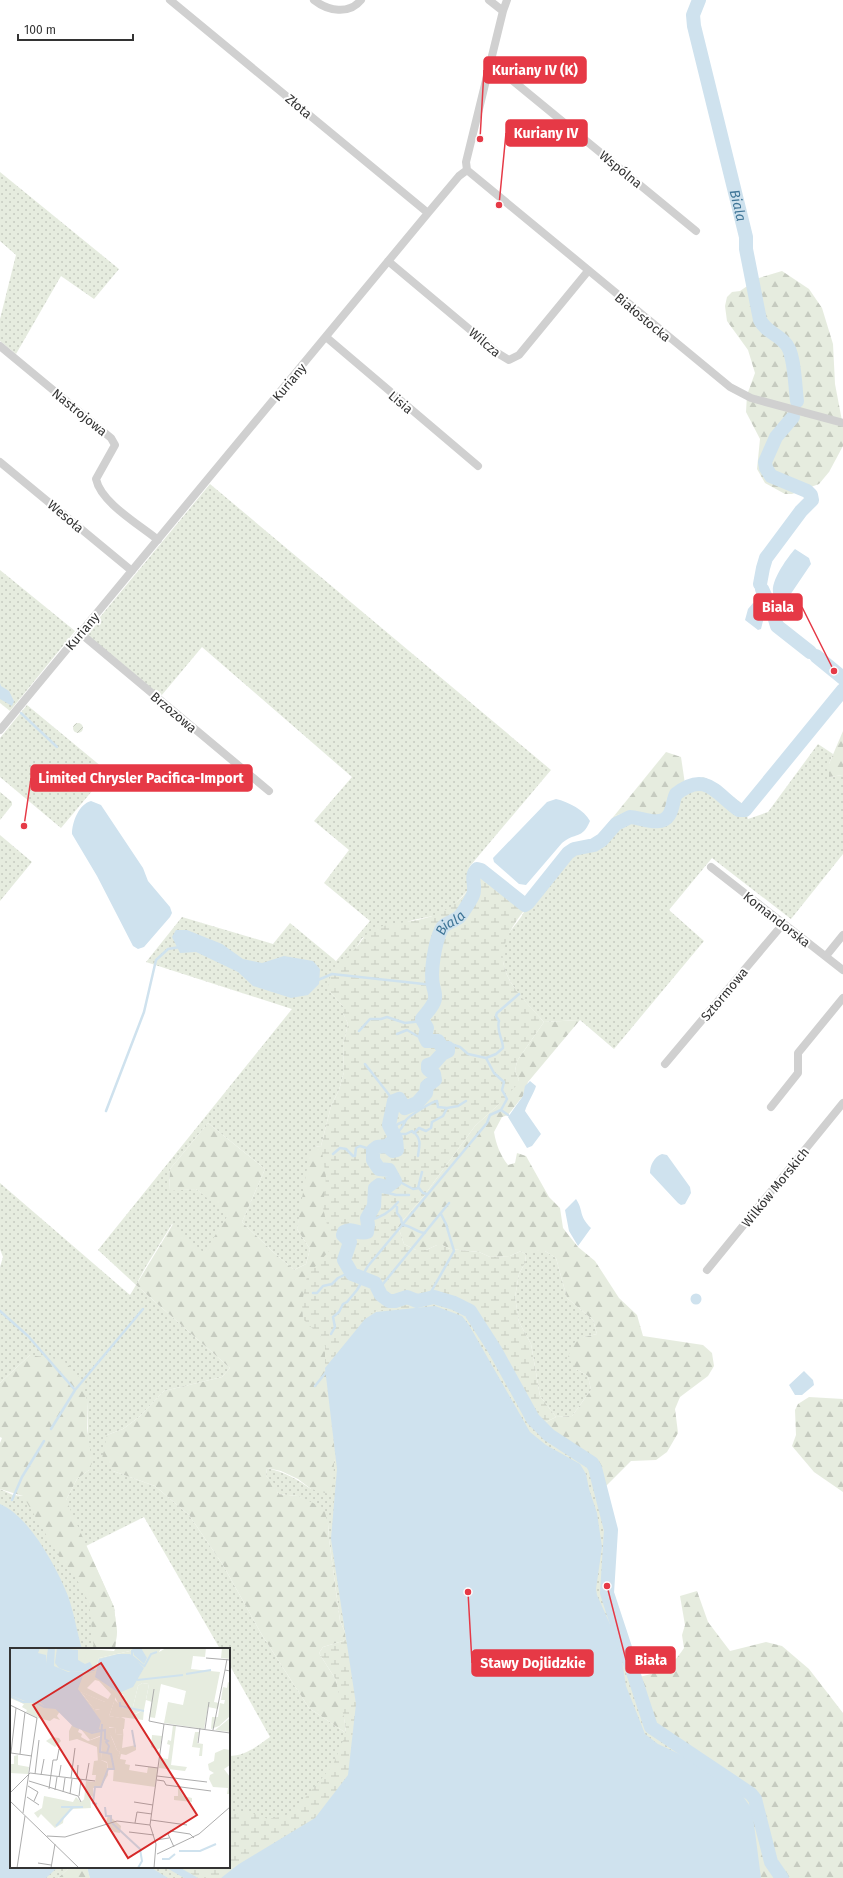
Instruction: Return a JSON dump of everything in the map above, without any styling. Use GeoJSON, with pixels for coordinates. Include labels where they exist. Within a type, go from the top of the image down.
{"type":"FeatureCollection","features":[{"type":"Feature","properties":{"kind":"street","name":"Złota"},"geometry":{"type":"LineString","coordinates":[[170,0],[428,213]]}},
{"type":"Feature","properties":{"kind":"street"},"geometry":{"type":"LineString","coordinates":[[314,0],[327,8],[350,10],[362,0]]}},
{"type":"Feature","properties":{"kind":"street"},"geometry":{"type":"LineString","coordinates":[[489,0],[503,11]]}},
{"type":"Feature","properties":{"kind":"street"},"geometry":{"type":"LineString","coordinates":[[466,170],[466,162],[489,66],[507,0]]}},
{"type":"Feature","properties":{"kind":"street","name":"Wspólna"},"geometry":{"type":"LineString","coordinates":[[489,66],[501,71],[696,231]]}},
{"type":"Feature","properties":{"kind":"street","name":"Kuriany"},"geometry":{"type":"LineString","coordinates":[[0,730],[388,261],[459,176],[466,170]]}},
{"type":"Feature","properties":{"kind":"street","name":"Białostocka"},"geometry":{"type":"LineString","coordinates":[[466,170],[721,382],[739,393],[843,424]]}},
{"type":"Feature","properties":{"kind":"street","name":"Wilcza"},"geometry":{"type":"LineString","coordinates":[[388,261],[499,354],[509,360],[519,355],[588,271]]}},
{"type":"Feature","properties":{"kind":"street","name":"Lisia"},"geometry":{"type":"LineString","coordinates":[[326,337],[478,466]]}},
{"type":"Feature","properties":{"kind":"street","name":"Nastrojowa"},"geometry":{"type":"LineString","coordinates":[[0,346],[111,438],[115,445],[96,479],[97,485],[107,500],[158,540]]}},
{"type":"Feature","properties":{"kind":"street","name":"Wesoła"},"geometry":{"type":"LineString","coordinates":[[0,462],[132,571]]}},
{"type":"Feature","properties":{"kind":"street","name":"Brzozowa"},"geometry":{"type":"LineString","coordinates":[[80,633],[269,791]]}},
{"type":"Feature","properties":{"kind":"street","name":"Komandorska"},"geometry":{"type":"LineString","coordinates":[[711,867],[843,970]]}},
{"type":"Feature","properties":{"kind":"street","name":"Sztormowa"},"geometry":{"type":"LineString","coordinates":[[665,1064],[783,924]]}},
{"type":"Feature","properties":{"kind":"street"},"geometry":{"type":"LineString","coordinates":[[826,956],[843,935]]}},
{"type":"Feature","properties":{"kind":"street"},"geometry":{"type":"LineString","coordinates":[[771,1107],[798,1073],[798,1053],[843,998]]}},
{"type":"Feature","properties":{"kind":"street","name":"Wilków Morskich"},"geometry":{"type":"LineString","coordinates":[[707,1270],[843,1103]]}},
{"type":"Feature","properties":{"kind":"green space"},"geometry":{"type":"Polygon","coordinates":[[[0,172],[119,269],[94,299],[61,276],[16,354],[0,341],[0,319],[16,255],[0,241],[0,172]]]}},
{"type":"Feature","properties":{"kind":"green space"},"geometry":{"type":"Polygon","coordinates":[[[782,271],[809,289],[822,308],[833,344],[835,384],[843,426],[843,446],[829,472],[819,484],[792,494],[785,494],[765,483],[757,469],[760,439],[746,412],[747,395],[755,373],[748,350],[727,321],[725,306],[727,297],[732,292],[740,291],[759,278],[782,271]]]}},
{"type":"Feature","properties":{"kind":"green space"},"geometry":{"type":"Polygon","coordinates":[[[210,484],[551,770],[470,866],[467,874],[468,890],[452,907],[438,915],[413,920],[362,938],[330,992],[343,1006],[343,1013],[348,1024],[343,1045],[344,1072],[339,1090],[331,1106],[321,1146],[314,1147],[297,1229],[310,1249],[306,1264],[294,1270],[242,1222],[265,1169],[208,1123],[170,1169],[169,1190],[196,1189],[229,1214],[204,1254],[172,1224],[136,1285],[98,1250],[292,1009],[146,962],[182,917],[273,944],[290,923],[336,961],[370,921],[324,883],[349,850],[314,821],[352,777],[202,647],[161,696],[86,634],[210,484]]]}},
{"type":"Feature","properties":{"kind":"green space"},"geometry":{"type":"Polygon","coordinates":[[[0,570],[75,631],[10,711],[0,703],[0,570]]]}},
{"type":"Feature","properties":{"kind":"green space"},"geometry":{"type":"Polygon","coordinates":[[[27,705],[108,772],[61,828],[0,777],[0,738],[27,705]]]}},
{"type":"Feature","properties":{"kind":"green space"},"geometry":{"type":"Polygon","coordinates":[[[76,723],[80,723],[83,728],[80,733],[76,733],[73,730],[73,726],[76,723]]]}},
{"type":"Feature","properties":{"kind":"green space"},"geometry":{"type":"Polygon","coordinates":[[[843,731],[843,775],[829,777],[829,764],[843,731]]]}},
{"type":"Feature","properties":{"kind":"green space"},"geometry":{"type":"Polygon","coordinates":[[[818,744],[833,754],[829,764],[829,777],[843,775],[843,854],[791,919],[712,858],[669,910],[704,941],[614,1049],[580,1020],[544,1022],[527,1004],[512,984],[506,973],[503,961],[503,949],[507,937],[524,913],[525,900],[568,847],[595,839],[614,816],[631,811],[650,817],[672,791],[703,777],[712,781],[744,805],[748,819],[768,812],[818,744]]]}},
{"type":"Feature","properties":{"kind":"green space"},"geometry":{"type":"Polygon","coordinates":[[[666,752],[681,757],[685,784],[672,791],[665,814],[650,817],[631,811],[614,816],[666,752]]]}},
{"type":"Feature","properties":{"kind":"green space"},"geometry":{"type":"Polygon","coordinates":[[[0,792],[12,802],[12,805],[0,820],[0,792]]]}},
{"type":"Feature","properties":{"kind":"green space"},"geometry":{"type":"Polygon","coordinates":[[[0,835],[32,862],[0,901],[0,835]]]}},
{"type":"Feature","properties":{"kind":"green space"},"geometry":{"type":"Polygon","coordinates":[[[477,869],[525,905],[526,908],[513,926],[506,942],[503,956],[505,969],[510,981],[519,994],[544,1022],[517,1061],[515,1071],[519,1080],[516,1086],[475,1126],[423,1197],[398,1226],[404,1244],[416,1250],[426,1250],[437,1245],[442,1245],[450,1249],[479,1252],[490,1257],[510,1256],[521,1251],[526,1255],[525,1263],[519,1274],[515,1297],[519,1322],[531,1344],[540,1396],[556,1417],[544,1423],[525,1410],[475,1322],[458,1307],[442,1301],[431,1300],[404,1309],[380,1310],[371,1315],[368,1319],[423,1441],[326,1878],[198,1878],[181,1868],[230,1868],[230,1816],[238,1813],[252,1813],[268,1819],[285,1816],[300,1804],[333,1765],[346,1733],[336,1680],[319,1653],[323,1647],[346,1640],[331,1539],[337,1469],[325,1368],[325,1346],[321,1337],[303,1319],[302,1303],[307,1276],[329,1251],[330,1237],[323,1208],[326,1177],[321,1146],[331,1106],[339,1090],[344,1072],[343,1045],[348,1024],[343,1013],[343,1006],[330,992],[328,981],[339,965],[366,935],[378,927],[420,919],[442,912],[463,896],[473,884],[473,876],[477,869]]]}},
{"type":"Feature","properties":{"kind":"green space"},"geometry":{"type":"Polygon","coordinates":[[[580,1020],[528,1082],[523,1096],[508,1115],[502,1117],[494,1132],[499,1149],[508,1165],[515,1163],[517,1153],[526,1156],[549,1197],[560,1208],[563,1228],[578,1247],[595,1261],[619,1298],[637,1315],[643,1336],[703,1345],[712,1353],[714,1366],[708,1376],[680,1397],[675,1409],[678,1433],[667,1452],[656,1460],[631,1461],[604,1488],[600,1469],[594,1459],[544,1423],[556,1417],[572,1416],[591,1390],[588,1376],[576,1369],[568,1358],[572,1344],[584,1337],[597,1334],[593,1320],[567,1298],[556,1258],[545,1251],[521,1251],[510,1256],[490,1257],[479,1252],[450,1249],[442,1245],[437,1245],[426,1250],[416,1250],[404,1244],[398,1226],[423,1197],[475,1126],[497,1106],[519,1080],[515,1071],[517,1061],[544,1022],[580,1020]]]}},
{"type":"Feature","properties":{"kind":"green space"},"geometry":{"type":"Polygon","coordinates":[[[208,1123],[265,1169],[242,1222],[294,1270],[306,1264],[310,1249],[297,1229],[309,1156],[314,1147],[321,1146],[327,1151],[335,1231],[320,1312],[340,1439],[334,1463],[333,1487],[329,1494],[311,1489],[298,1479],[281,1471],[267,1468],[266,1476],[275,1484],[278,1494],[298,1496],[324,1508],[328,1524],[340,1621],[345,1632],[346,1640],[323,1647],[319,1653],[336,1680],[343,1706],[346,1733],[309,1708],[262,1635],[223,1565],[189,1515],[155,1486],[113,1471],[102,1459],[107,1435],[123,1429],[139,1417],[164,1391],[222,1377],[230,1368],[136,1285],[173,1224],[204,1253],[228,1215],[196,1189],[169,1191],[170,1169],[208,1123]]]}},
{"type":"Feature","properties":{"kind":"green space"},"geometry":{"type":"Polygon","coordinates":[[[0,1183],[130,1295],[136,1285],[230,1368],[222,1377],[164,1391],[139,1417],[123,1429],[107,1435],[113,1471],[155,1486],[189,1515],[223,1565],[262,1635],[309,1708],[346,1733],[345,1632],[340,1621],[328,1524],[307,1501],[298,1496],[278,1494],[274,1484],[266,1476],[267,1468],[290,1476],[311,1489],[334,1463],[358,1318],[425,1294],[468,1303],[544,1423],[598,1464],[616,1533],[613,1595],[634,1655],[653,1725],[736,1779],[786,1878],[90,1878],[87,1868],[230,1868],[230,1756],[235,1756],[246,1752],[270,1737],[230,1666],[230,1648],[219,1648],[144,1517],[86,1546],[114,1607],[117,1632],[115,1648],[10,1648],[10,1868],[69,1868],[58,1878],[0,1878],[0,1489],[13,1495],[66,1500],[77,1479],[89,1470],[87,1400],[30,1355],[0,1383],[0,1267],[3,1257],[0,1249],[0,1183]]]}},
{"type":"Feature","properties":{"kind":"green space"},"geometry":{"type":"Polygon","coordinates":[[[521,1251],[545,1251],[556,1258],[567,1298],[593,1320],[597,1334],[584,1337],[576,1369],[588,1376],[591,1390],[572,1416],[556,1417],[540,1396],[531,1344],[519,1322],[515,1297],[519,1274],[525,1263],[526,1255],[521,1251]]]}},
{"type":"Feature","properties":{"kind":"green space"},"geometry":{"type":"Polygon","coordinates":[[[30,1355],[63,1360],[82,1380],[87,1400],[87,1428],[92,1463],[89,1470],[77,1479],[66,1500],[114,1607],[117,1632],[115,1648],[94,1648],[89,1603],[74,1574],[63,1563],[23,1496],[0,1489],[0,1443],[2,1438],[0,1437],[0,1383],[30,1355]]]}},
{"type":"Feature","properties":{"kind":"green space"},"geometry":{"type":"Polygon","coordinates":[[[809,1397],[843,1399],[843,1492],[814,1472],[792,1446],[796,1435],[795,1410],[798,1404],[809,1397]]]}},
{"type":"Feature","properties":{"kind":"green space"},"geometry":{"type":"Polygon","coordinates":[[[697,1591],[708,1622],[730,1651],[766,1642],[782,1646],[809,1669],[843,1713],[843,1878],[761,1878],[736,1791],[688,1758],[685,1746],[653,1725],[639,1677],[660,1671],[670,1665],[684,1648],[682,1635],[685,1625],[680,1596],[697,1591]]]}},
{"type":"Feature","properties":{"kind":"green space"},"geometry":{"type":"Polygon","coordinates":[[[69,1868],[87,1868],[90,1878],[58,1878],[69,1868]]]}},
{"type":"Feature","properties":{"kind":"water"},"geometry":{"type":"Polygon","coordinates":[[[795,549],[809,558],[811,564],[788,598],[782,601],[774,596],[774,585],[779,571],[795,549]]]}},
{"type":"Feature","properties":{"kind":"water"},"geometry":{"type":"Polygon","coordinates":[[[753,603],[757,604],[764,611],[761,629],[758,630],[745,620],[748,609],[753,603]]]}},
{"type":"Feature","properties":{"kind":"water"},"geometry":{"type":"Polygon","coordinates":[[[0,683],[1,686],[9,691],[14,701],[12,706],[0,699],[0,683]]]}},
{"type":"Feature","properties":{"kind":"water"},"geometry":{"type":"Polygon","coordinates":[[[556,799],[576,807],[584,813],[590,821],[584,831],[562,843],[526,885],[519,884],[494,862],[493,858],[547,802],[556,799]]]}},
{"type":"Feature","properties":{"kind":"water"},"geometry":{"type":"Polygon","coordinates":[[[91,801],[101,805],[143,868],[148,881],[170,907],[172,913],[170,917],[144,947],[138,949],[133,946],[97,876],[72,834],[73,824],[77,814],[83,806],[91,801]]]}},
{"type":"Feature","properties":{"kind":"water"},"geometry":{"type":"Polygon","coordinates":[[[176,930],[187,930],[222,944],[243,959],[262,963],[284,956],[313,961],[320,969],[319,984],[308,995],[291,998],[253,986],[238,972],[196,952],[180,953],[172,937],[176,930]]]}},
{"type":"Feature","properties":{"kind":"water"},"geometry":{"type":"Polygon","coordinates":[[[530,1081],[536,1086],[525,1111],[541,1134],[532,1146],[527,1148],[508,1117],[523,1096],[525,1086],[530,1081]]]}},
{"type":"Feature","properties":{"kind":"water"},"geometry":{"type":"Polygon","coordinates":[[[662,1154],[667,1155],[690,1187],[691,1193],[685,1204],[681,1205],[678,1203],[650,1173],[653,1162],[662,1154]]]}},
{"type":"Feature","properties":{"kind":"water"},"geometry":{"type":"Polygon","coordinates":[[[576,1199],[584,1220],[591,1228],[578,1246],[569,1231],[565,1210],[576,1199]]]}},
{"type":"Feature","properties":{"kind":"water"},"geometry":{"type":"Polygon","coordinates":[[[375,1283],[392,1299],[410,1294],[416,1298],[419,1303],[415,1307],[410,1301],[390,1305],[382,1300],[375,1288],[375,1283]]]}},
{"type":"Feature","properties":{"kind":"water"},"geometry":{"type":"Polygon","coordinates":[[[694,1294],[698,1294],[700,1295],[700,1303],[694,1304],[691,1301],[691,1297],[694,1294]]]}},
{"type":"Feature","properties":{"kind":"water"},"geometry":{"type":"Polygon","coordinates":[[[435,1306],[462,1316],[469,1325],[530,1432],[546,1445],[580,1464],[586,1474],[597,1513],[602,1547],[596,1589],[597,1595],[614,1633],[621,1654],[626,1686],[645,1734],[658,1744],[688,1758],[742,1795],[752,1809],[761,1878],[221,1878],[239,1864],[315,1818],[348,1775],[356,1704],[331,1539],[337,1469],[325,1368],[365,1319],[376,1312],[435,1306]]]}},
{"type":"Feature","properties":{"kind":"water"},"geometry":{"type":"Polygon","coordinates":[[[804,1371],[813,1380],[814,1385],[802,1395],[795,1395],[789,1385],[804,1371]]]}},
{"type":"Feature","properties":{"kind":"water"},"geometry":{"type":"Polygon","coordinates":[[[0,1504],[11,1510],[21,1519],[31,1530],[49,1557],[68,1596],[82,1648],[10,1648],[10,1868],[57,1868],[46,1878],[0,1878],[0,1504]]]}},
{"type":"Feature","properties":{"kind":"water"},"geometry":{"type":"Polygon","coordinates":[[[87,1868],[152,1868],[168,1878],[90,1878],[87,1868]]]}},
{"type":"Feature","properties":{"kind":"water"},"geometry":{"type":"Polygon","coordinates":[[[167,1868],[181,1868],[198,1878],[184,1878],[167,1868]]]}},
{"type":"Feature","properties":{"kind":"waterway","name":"Biala"},"geometry":{"type":"LineString","coordinates":[[699,0],[693,15],[694,26],[746,237],[746,249],[760,320],[768,330],[785,343],[791,354],[797,401]]}},
{"type":"Feature","properties":{"kind":"waterway","name":"Biala"},"geometry":{"type":"LineString","coordinates":[[760,584],[766,558],[801,511],[812,500],[811,495],[807,491],[771,476],[766,468],[765,462],[776,437],[793,417]]}},
{"type":"Feature","properties":{"kind":"waterway","name":"Biala"},"geometry":{"type":"LineString","coordinates":[[762,589],[777,626],[810,652]]}},
{"type":"Feature","properties":{"kind":"waterway","name":"Biala"},"geometry":{"type":"LineString","coordinates":[[816,656],[843,678]]}},
{"type":"Feature","properties":{"kind":"waterway","name":"Biala"},"geometry":{"type":"LineString","coordinates":[[782,1878],[771,1862],[755,1799],[751,1794],[651,1727],[607,1593],[611,1530],[595,1468],[592,1463],[549,1435],[533,1419],[495,1350],[470,1311],[454,1303],[434,1297],[417,1301],[407,1297],[395,1301],[389,1301],[381,1295],[375,1283],[352,1274],[344,1260],[350,1242],[343,1235],[344,1232],[350,1230],[361,1233],[367,1232],[367,1218],[374,1206],[375,1188],[379,1185],[387,1187],[395,1181],[389,1170],[379,1169],[373,1160],[373,1150],[377,1147],[387,1146],[393,1151],[397,1150],[396,1139],[389,1125],[394,1101],[399,1099],[405,1108],[417,1103],[426,1093],[427,1086],[435,1080],[434,1074],[428,1069],[428,1065],[434,1063],[442,1054],[448,1051],[448,1048],[442,1047],[438,1041],[427,1041],[425,1037],[427,1028],[422,1019],[435,1000],[432,972],[435,949],[442,927],[455,920],[465,909],[474,892],[473,878],[477,869],[481,870],[525,905],[568,853],[574,849],[594,845],[602,840],[616,824],[630,817],[650,821],[661,821],[665,819],[670,813],[676,794],[686,787],[695,784],[703,784],[717,792],[739,810],[745,810],[843,690]]}},
{"type":"Feature","properties":{"kind":"waterway"},"geometry":{"type":"LineString","coordinates":[[21,713],[57,747]]}},
{"type":"Feature","properties":{"kind":"waterway"},"geometry":{"type":"LineString","coordinates":[[106,1111],[144,1012],[156,960],[168,949],[180,947]]}},
{"type":"Feature","properties":{"kind":"waterway"},"geometry":{"type":"LineString","coordinates":[[318,980],[332,974],[433,985]]}},
{"type":"Feature","properties":{"kind":"waterway"},"geometry":{"type":"LineString","coordinates":[[486,1058],[496,1054],[503,1048],[498,1028],[499,1021],[496,1016],[497,1013],[519,994]]}},
{"type":"Feature","properties":{"kind":"waterway"},"geometry":{"type":"LineString","coordinates":[[359,1031],[370,1019],[381,1019],[387,1017],[405,1023],[422,1021]]}},
{"type":"Feature","properties":{"kind":"waterway"},"geometry":{"type":"LineString","coordinates":[[397,1034],[407,1030],[419,1037],[425,1037]]}},
{"type":"Feature","properties":{"kind":"waterway"},"geometry":{"type":"LineString","coordinates":[[331,1334],[335,1327],[333,1317],[357,1290],[364,1278],[365,1271],[368,1266],[487,1123],[490,1115],[501,1110],[507,1099],[502,1090],[504,1082],[494,1073],[486,1058],[468,1054],[460,1047],[451,1044],[447,1048]]}},
{"type":"Feature","properties":{"kind":"waterway"},"geometry":{"type":"LineString","coordinates":[[365,1064],[390,1096],[391,1098],[389,1101],[393,1105]]}},
{"type":"Feature","properties":{"kind":"waterway"},"geometry":{"type":"LineString","coordinates":[[396,1133],[401,1129],[408,1118],[431,1103],[437,1101],[438,1107],[447,1108]]}},
{"type":"Feature","properties":{"kind":"waterway"},"geometry":{"type":"LineString","coordinates":[[379,1147],[386,1139],[392,1137],[394,1134],[406,1134],[412,1131],[414,1133],[419,1128],[426,1131],[431,1128],[432,1122],[443,1116],[447,1108],[458,1106],[466,1101]]}},
{"type":"Feature","properties":{"kind":"waterway"},"geometry":{"type":"LineString","coordinates":[[501,1110],[508,1115]]}},
{"type":"Feature","properties":{"kind":"waterway"},"geometry":{"type":"LineString","coordinates":[[392,1130],[398,1124],[405,1121]]}},
{"type":"Feature","properties":{"kind":"waterway"},"geometry":{"type":"LineString","coordinates":[[415,1133],[419,1141],[418,1156]]}},
{"type":"Feature","properties":{"kind":"waterway"},"geometry":{"type":"LineString","coordinates":[[333,1154],[340,1148],[346,1149],[353,1156],[355,1156],[356,1148],[360,1146],[373,1150]]}},
{"type":"Feature","properties":{"kind":"waterway"},"geometry":{"type":"LineString","coordinates":[[418,1188],[422,1172]]}},
{"type":"Feature","properties":{"kind":"waterway"},"geometry":{"type":"LineString","coordinates":[[395,1182],[398,1181],[413,1189],[419,1188],[423,1193],[427,1194]]}},
{"type":"Feature","properties":{"kind":"waterway"},"geometry":{"type":"LineString","coordinates":[[375,1192],[409,1195]]}},
{"type":"Feature","properties":{"kind":"waterway"},"geometry":{"type":"LineString","coordinates":[[367,1221],[384,1214],[392,1209],[398,1202]]}},
{"type":"Feature","properties":{"kind":"waterway"},"geometry":{"type":"LineString","coordinates":[[378,1290],[449,1203]]}},
{"type":"Feature","properties":{"kind":"waterway"},"geometry":{"type":"LineString","coordinates":[[397,1207],[397,1213],[401,1218],[402,1224]]}},
{"type":"Feature","properties":{"kind":"waterway"},"geometry":{"type":"LineString","coordinates":[[432,1297],[431,1292],[454,1251],[446,1224],[441,1214]]}},
{"type":"Feature","properties":{"kind":"waterway"},"geometry":{"type":"LineString","coordinates":[[402,1225],[425,1233]]}},
{"type":"Feature","properties":{"kind":"waterway"},"geometry":{"type":"LineString","coordinates":[[313,1293],[317,1293],[323,1286],[332,1284],[338,1278],[350,1272]]}},
{"type":"Feature","properties":{"kind":"waterway"},"geometry":{"type":"LineString","coordinates":[[75,1390],[143,1309]]}},
{"type":"Feature","properties":{"kind":"waterway"},"geometry":{"type":"LineString","coordinates":[[0,1311],[28,1336],[75,1390],[51,1429]]}},
{"type":"Feature","properties":{"kind":"waterway"},"geometry":{"type":"LineString","coordinates":[[315,1386],[327,1371]]}},
{"type":"Feature","properties":{"kind":"waterway"},"geometry":{"type":"LineString","coordinates":[[12,1500],[22,1477],[44,1441]]}},
{"type":"Feature","properties":{"kind":"place","name":"Kuriany IV (K)"},"geometry":{"type":"Point","coordinates":[480,139]}},
{"type":"Feature","properties":{"kind":"place","name":"Kuriany IV"},"geometry":{"type":"Point","coordinates":[499,205]}},
{"type":"Feature","properties":{"kind":"place","name":"Biala"},"geometry":{"type":"Point","coordinates":[834,671]}},
{"type":"Feature","properties":{"kind":"place","name":"Limited Chrysler Pacifica-Import"},"geometry":{"type":"Point","coordinates":[24,826]}},
{"type":"Feature","properties":{"kind":"place","name":"Biała"},"geometry":{"type":"Point","coordinates":[607,1586]}},
{"type":"Feature","properties":{"kind":"place","name":"Stawy Dojlidzkie"},"geometry":{"type":"Point","coordinates":[468,1592]}}]}
